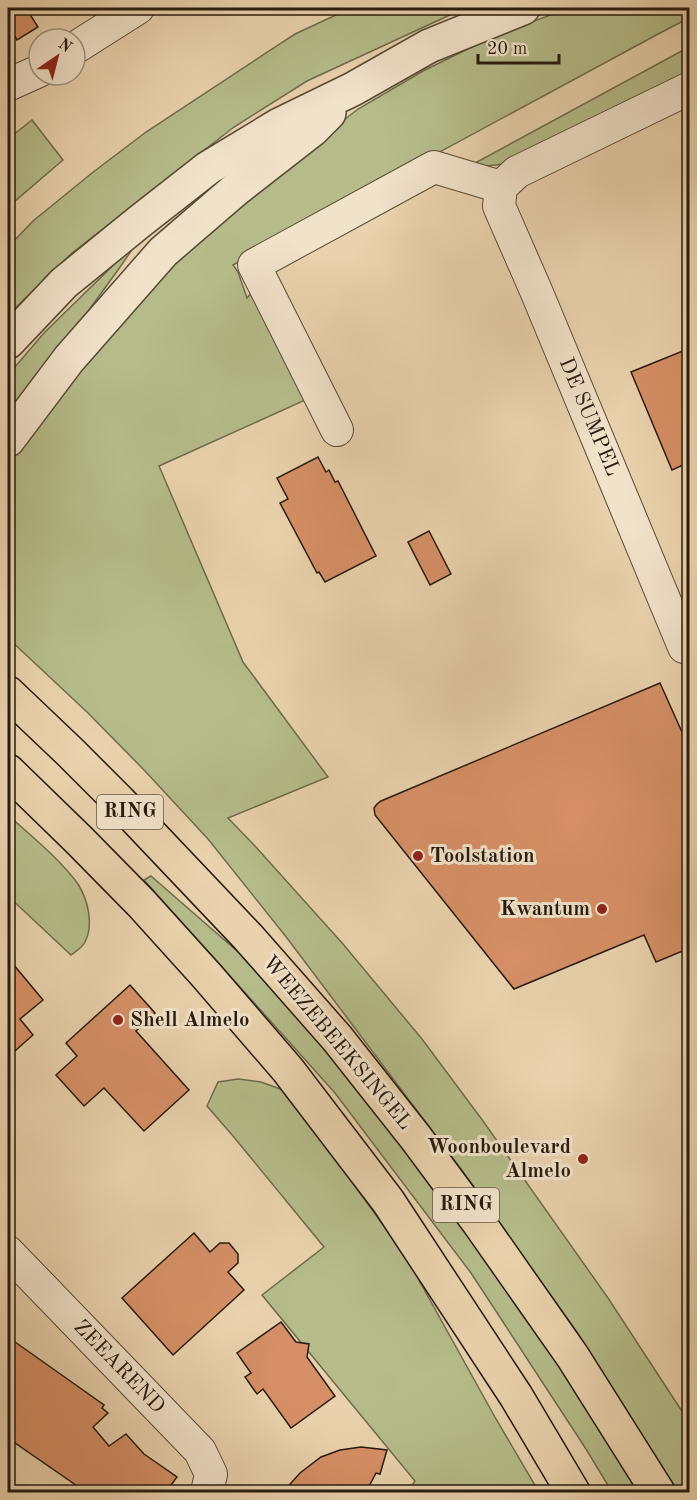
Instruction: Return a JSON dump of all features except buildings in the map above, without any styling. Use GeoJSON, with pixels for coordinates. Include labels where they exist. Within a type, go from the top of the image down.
{"type":"FeatureCollection","features":[{"type":"Feature","properties":{"kind":"main road","name":"WEEZEBEEKSINGEL"},"geometry":{"type":"LineString","coordinates":[[8,693],[119,801],[248,936],[337,1038],[416,1138],[486,1233],[573,1357],[658,1492]]}},
{"type":"Feature","properties":{"kind":"main road","name":"RING"},"geometry":{"type":"LineString","coordinates":[[8,771],[141,903],[288,1070],[394,1211],[516,1396],[573,1492]]}},
{"type":"Feature","properties":{"kind":"street"},"geometry":{"type":"LineString","coordinates":[[87,40],[138,8]]}},
{"type":"Feature","properties":{"kind":"street"},"geometry":{"type":"LineString","coordinates":[[8,342],[64,283],[208,168],[279,125],[353,89],[429,46],[523,8]]}},
{"type":"Feature","properties":{"kind":"street"},"geometry":{"type":"LineString","coordinates":[[8,83],[27,76]]}},
{"type":"Feature","properties":{"kind":"street"},"geometry":{"type":"LineString","coordinates":[[337,430],[254,265],[434,167],[501,187],[517,172],[690,88]]}},
{"type":"Feature","properties":{"kind":"street"},"geometry":{"type":"LineString","coordinates":[[8,440],[69,359],[163,252],[235,190],[312,130],[353,89]]}},
{"type":"Feature","properties":{"kind":"street","name":"DE SUMPEL"},"geometry":{"type":"LineString","coordinates":[[501,187],[499,206],[684,647]]}},
{"type":"Feature","properties":{"kind":"street","name":"ZEEAREND"},"geometry":{"type":"LineString","coordinates":[[8,1252],[200,1450],[211,1474],[207,1492]]}},
{"type":"Feature","properties":{"kind":"green space"},"geometry":{"type":"Polygon","coordinates":[[[351,8],[465,8],[307,81],[234,127],[72,253],[8,315],[8,247],[33,221],[146,132],[295,34],[351,8]]]}},
{"type":"Feature","properties":{"kind":"green space"},"geometry":{"type":"Polygon","coordinates":[[[569,8],[689,8],[689,18],[233,265],[238,272],[247,298],[265,277],[323,392],[159,466],[243,662],[328,777],[228,818],[343,944],[422,1039],[608,1298],[689,1422],[689,1492],[678,1492],[577,1332],[461,1169],[287,938],[208,839],[145,771],[88,713],[8,638],[8,465],[74,374],[214,221],[358,109],[423,71],[494,36],[569,8]]]}},
{"type":"Feature","properties":{"kind":"green space"},"geometry":{"type":"Polygon","coordinates":[[[689,47],[689,75],[515,163],[466,168],[689,47]]]}},
{"type":"Feature","properties":{"kind":"green space"},"geometry":{"type":"Polygon","coordinates":[[[32,120],[63,160],[8,207],[8,139],[32,120]]]}},
{"type":"Feature","properties":{"kind":"green space"},"geometry":{"type":"Polygon","coordinates":[[[138,241],[8,421],[8,375],[44,333],[138,241]]]}},
{"type":"Feature","properties":{"kind":"green space"},"geometry":{"type":"Polygon","coordinates":[[[8,815],[63,865],[82,890],[89,913],[88,935],[84,944],[71,955],[8,896],[8,815]]]}},
{"type":"Feature","properties":{"kind":"green space"},"geometry":{"type":"Polygon","coordinates":[[[151,876],[259,970],[346,1074],[469,1235],[542,1337],[640,1492],[612,1492],[471,1273],[335,1093],[144,880],[151,876]]]}},
{"type":"Feature","properties":{"kind":"green space"},"geometry":{"type":"Polygon","coordinates":[[[238,1079],[261,1082],[283,1090],[320,1138],[405,1255],[539,1492],[407,1492],[415,1481],[262,1295],[324,1247],[207,1106],[218,1082],[238,1079]]]}},
{"type":"Feature","properties":{"kind":"place","name":"Toolstation"},"geometry":{"type":"Point","coordinates":[418,856]}},
{"type":"Feature","properties":{"kind":"place","name":"Kwantum"},"geometry":{"type":"Point","coordinates":[602,909]}},
{"type":"Feature","properties":{"kind":"place","name":"Shell Almelo"},"geometry":{"type":"Point","coordinates":[118,1020]}},
{"type":"Feature","properties":{"kind":"place","name":"Woonboulevard Almelo"},"geometry":{"type":"Point","coordinates":[583,1159]}}]}
